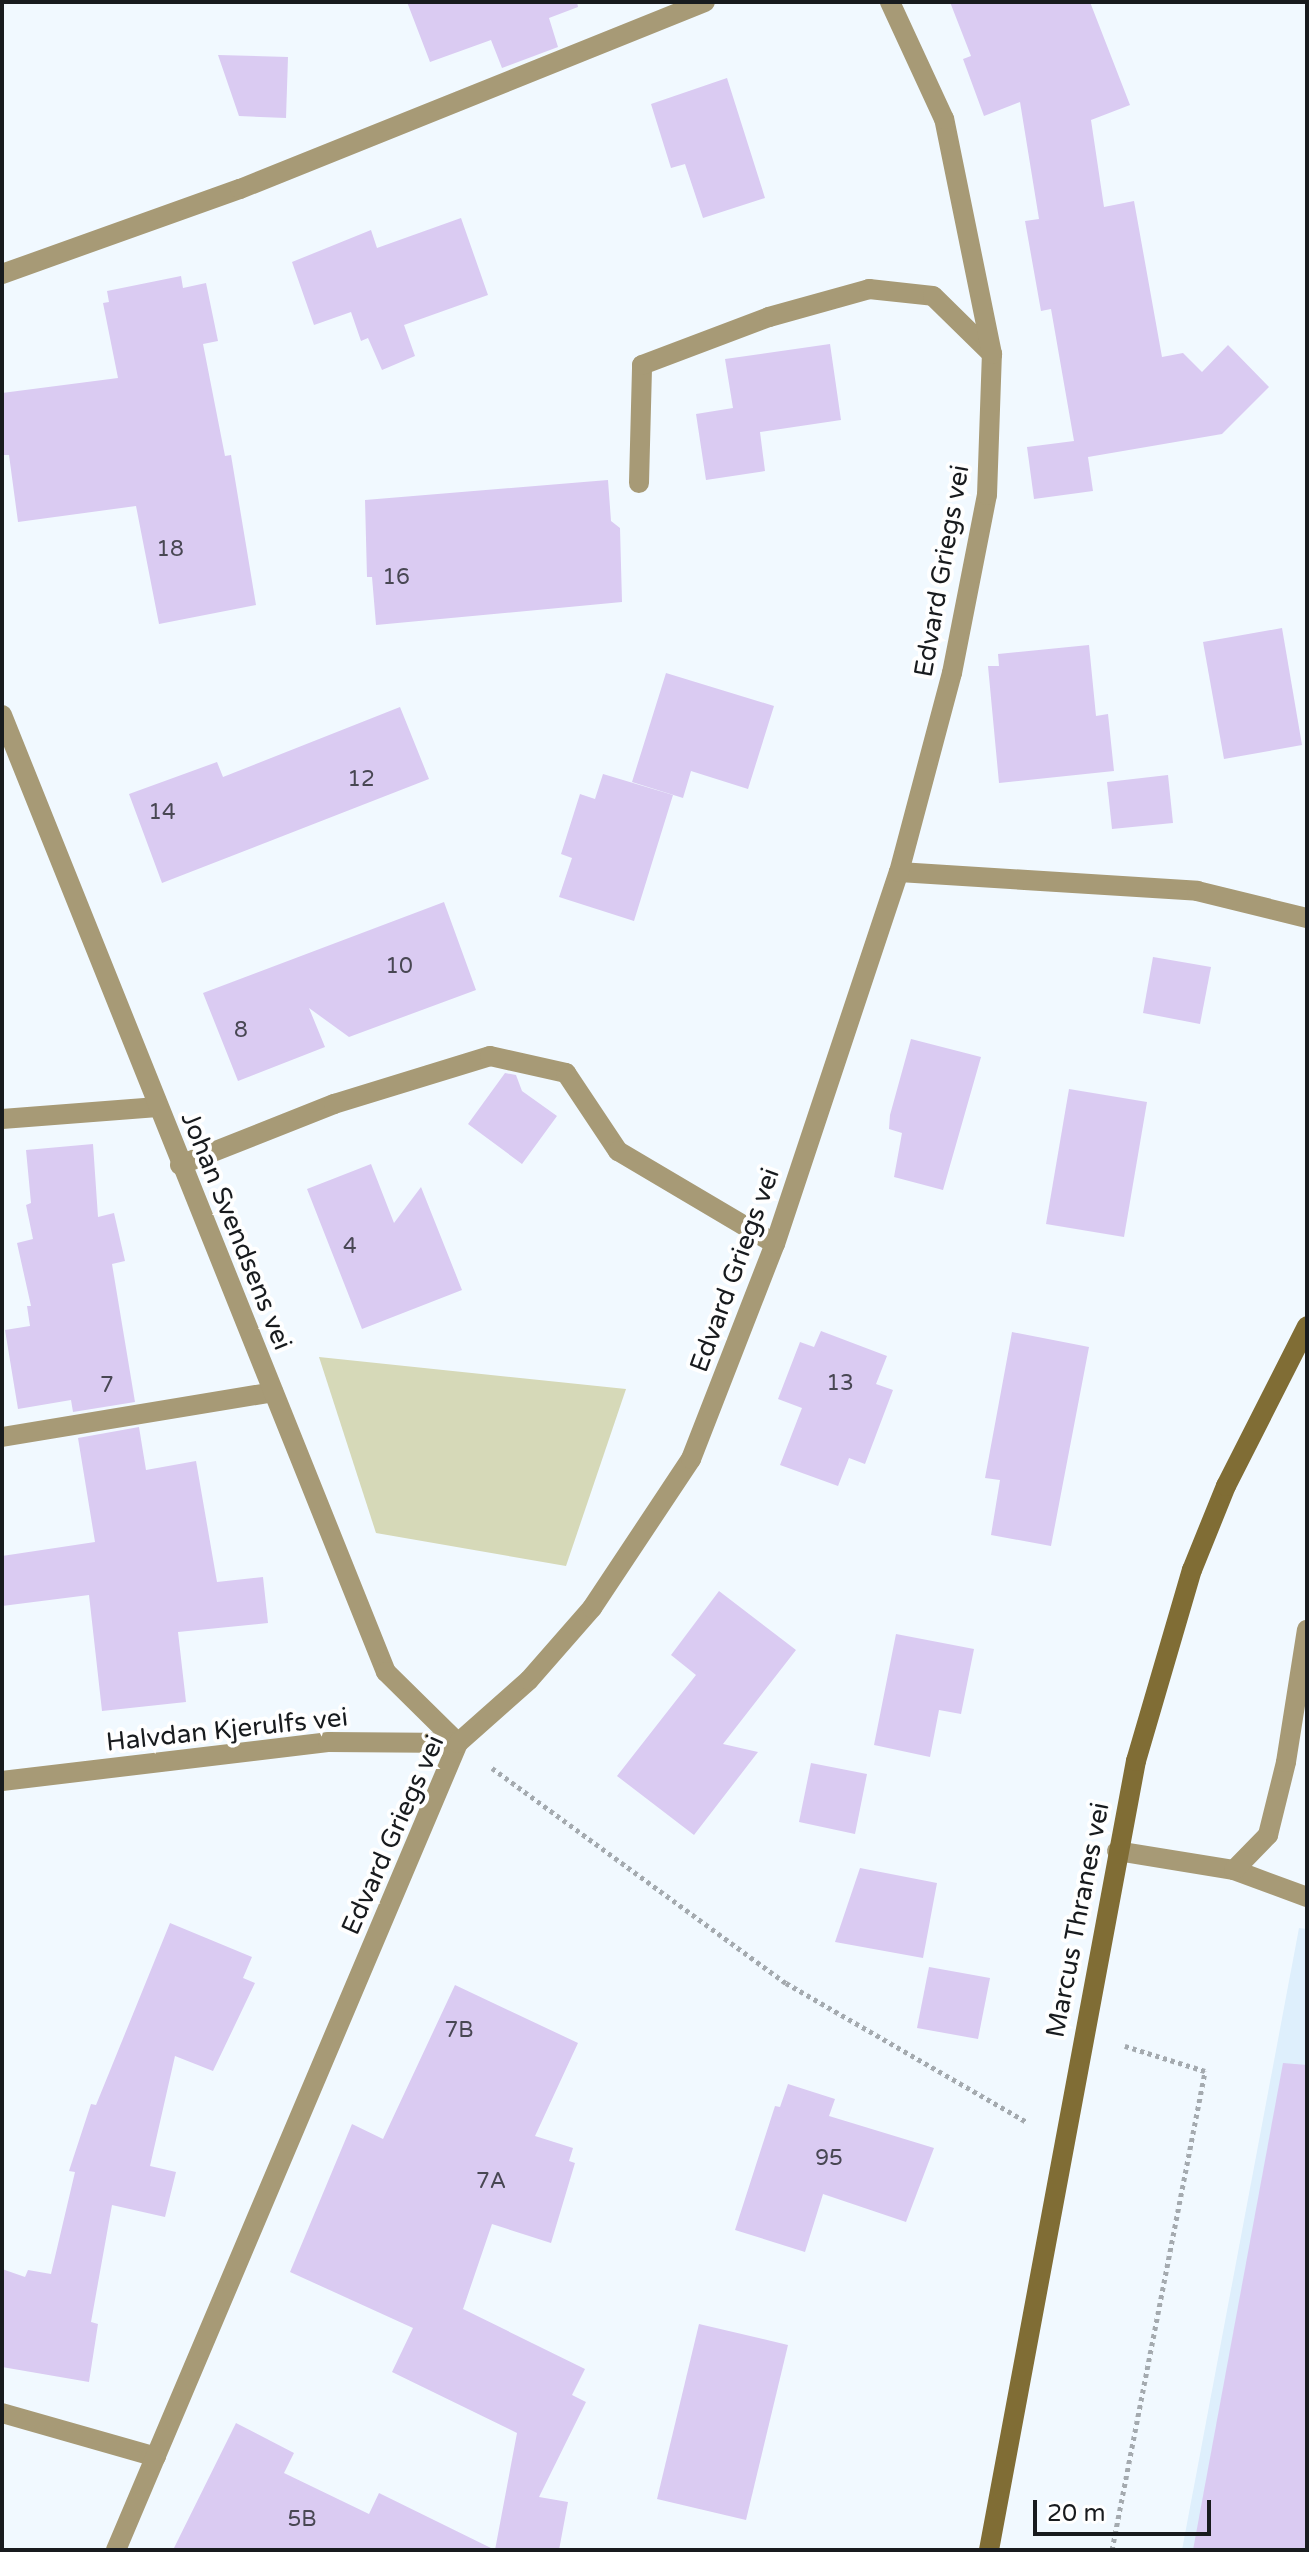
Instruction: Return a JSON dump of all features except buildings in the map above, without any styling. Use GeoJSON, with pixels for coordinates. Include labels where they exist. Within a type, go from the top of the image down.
{"type":"FeatureCollection","features":[{"type":"Feature","properties":{"kind":"main road","name":"Marcus Thranes vei"},"geometry":{"type":"LineString","coordinates":[[989,2550],[1117,1851],[1161,1663],[1192,1570],[1226,1486],[1307,1326]]}},
{"type":"Feature","properties":{"kind":"street"},"geometry":{"type":"LineString","coordinates":[[2,274],[240,189],[705,2]]}},
{"type":"Feature","properties":{"kind":"street","name":"Edvard Griegs vei"},"geometry":{"type":"LineString","coordinates":[[116,2550],[458,1743],[529,1680],[592,1608],[691,1459],[775,1244],[899,872],[952,673],[987,495],[992,354],[944,119],[890,2]]}},
{"type":"Feature","properties":{"kind":"street"},"geometry":{"type":"LineString","coordinates":[[639,483],[642,365],[769,317],[869,289],[933,296],[992,354]]}},
{"type":"Feature","properties":{"kind":"street","name":"Johan Svendsens vei"},"geometry":{"type":"LineString","coordinates":[[2,715],[7,746],[158,1107],[386,1672],[458,1743]]}},
{"type":"Feature","properties":{"kind":"street"},"geometry":{"type":"LineString","coordinates":[[899,872],[1197,891],[1307,918]]}},
{"type":"Feature","properties":{"kind":"street"},"geometry":{"type":"LineString","coordinates":[[180,1165],[334,1104],[490,1056],[566,1073],[618,1151],[775,1244]]}},
{"type":"Feature","properties":{"kind":"street"},"geometry":{"type":"LineString","coordinates":[[2,1119],[158,1107]]}},
{"type":"Feature","properties":{"kind":"street"},"geometry":{"type":"LineString","coordinates":[[2,1437],[273,1392]]}},
{"type":"Feature","properties":{"kind":"street"},"geometry":{"type":"LineString","coordinates":[[1234,1870],[1268,1835],[1286,1762],[1307,1630]]}},
{"type":"Feature","properties":{"kind":"street","name":"Halvdan Kjerulfs vei"},"geometry":{"type":"LineString","coordinates":[[2,1781],[328,1742],[458,1743]]}},
{"type":"Feature","properties":{"kind":"street"},"geometry":{"type":"LineString","coordinates":[[1117,1851],[1234,1870],[1307,1897]]}},
{"type":"Feature","properties":{"kind":"street"},"geometry":{"type":"LineString","coordinates":[[2,2413],[156,2457]]}},
{"type":"Feature","properties":{"kind":"path"},"geometry":{"type":"LineString","coordinates":[[458,1743],[786,1983],[1063,2142]]}},
{"type":"Feature","properties":{"kind":"path"},"geometry":{"type":"LineString","coordinates":[[1082,2033],[1205,2071],[1112,2550]]}},
{"type":"Feature","properties":{"kind":"shaded area"},"geometry":{"type":"Polygon","coordinates":[[[1299,1928],[1307,1929],[1307,2550],[1182,2550],[1299,1928]]]}},
{"type":"Feature","properties":{"kind":"green space"},"geometry":{"type":"Polygon","coordinates":[[[319,1357],[626,1389],[566,1566],[376,1533],[319,1357]]]}}]}
